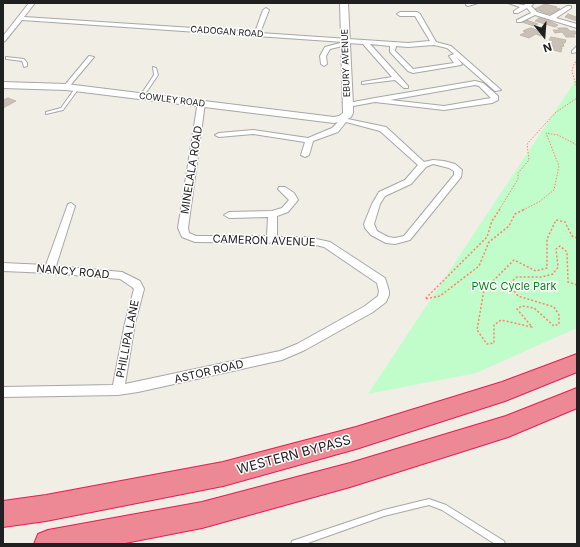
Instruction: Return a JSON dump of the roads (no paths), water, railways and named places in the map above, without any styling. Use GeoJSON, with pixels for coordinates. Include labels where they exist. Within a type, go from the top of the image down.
{"type":"FeatureCollection","features":[{"type":"Feature","properties":{"kind":"highway","name":"WESTERN BYPASS"},"geometry":{"type":"LineString","coordinates":[[3,514],[54,506],[223,474],[364,436],[505,391],[577,363]]}},
{"type":"Feature","properties":{"kind":"highway"},"geometry":{"type":"LineString","coordinates":[[48,544],[202,515],[350,475],[508,426],[577,398]]}},
{"type":"Feature","properties":{"kind":"street"},"geometry":{"type":"LineString","coordinates":[[3,40],[32,3]]}},
{"type":"Feature","properties":{"kind":"street","name":"EBURY AVENUE"},"geometry":{"type":"LineString","coordinates":[[343,119],[348,113],[344,3]]}},
{"type":"Feature","properties":{"kind":"street"},"geometry":{"type":"LineString","coordinates":[[468,4],[475,3]]}},
{"type":"Feature","properties":{"kind":"street"},"geometry":{"type":"LineString","coordinates":[[511,3],[528,5],[535,13],[577,26]]}},
{"type":"Feature","properties":{"kind":"street"},"geometry":{"type":"LineString","coordinates":[[516,12],[528,5]]}},
{"type":"Feature","properties":{"kind":"street"},"geometry":{"type":"LineString","coordinates":[[551,18],[568,7]]}},
{"type":"Feature","properties":{"kind":"street"},"geometry":{"type":"LineString","coordinates":[[257,34],[266,10]]}},
{"type":"Feature","properties":{"kind":"street"},"geometry":{"type":"LineString","coordinates":[[519,21],[535,13]]}},
{"type":"Feature","properties":{"kind":"street"},"geometry":{"type":"LineString","coordinates":[[400,14],[418,14],[434,43],[449,47],[497,90]]}},
{"type":"Feature","properties":{"kind":"street","name":"CADOGAN ROAD"},"geometry":{"type":"LineString","coordinates":[[20,18],[257,34],[345,42],[364,41],[393,46],[434,43]]}},
{"type":"Feature","properties":{"kind":"street"},"geometry":{"type":"LineString","coordinates":[[364,41],[406,87]]}},
{"type":"Feature","properties":{"kind":"street"},"geometry":{"type":"LineString","coordinates":[[324,64],[323,56],[327,48],[345,42]]}},
{"type":"Feature","properties":{"kind":"street"},"geometry":{"type":"LineString","coordinates":[[393,46],[444,50],[459,64],[412,71],[392,51],[393,46]]}},
{"type":"Feature","properties":{"kind":"street"},"geometry":{"type":"LineString","coordinates":[[66,87],[91,57]]}},
{"type":"Feature","properties":{"kind":"street"},"geometry":{"type":"LineString","coordinates":[[364,84],[397,78]]}},
{"type":"Feature","properties":{"kind":"street"},"geometry":{"type":"LineString","coordinates":[[348,105],[374,100],[477,83],[496,98],[492,101],[444,108],[374,100]]}},
{"type":"Feature","properties":{"kind":"street","name":"COWLEY ROAD"},"geometry":{"type":"LineString","coordinates":[[3,85],[66,87],[334,120],[343,119]]}},
{"type":"Feature","properties":{"kind":"street"},"geometry":{"type":"LineString","coordinates":[[425,92],[432,99]]}},
{"type":"Feature","properties":{"kind":"street","name":"MINELALA ROAD"},"geometry":{"type":"LineString","coordinates":[[185,235],[183,228],[201,103]]}},
{"type":"Feature","properties":{"kind":"street"},"geometry":{"type":"LineString","coordinates":[[219,135],[253,132],[309,140],[335,130],[343,119],[383,129],[424,165]]}},
{"type":"Feature","properties":{"kind":"street"},"geometry":{"type":"LineString","coordinates":[[305,155],[309,140]]}},
{"type":"Feature","properties":{"kind":"street"},"geometry":{"type":"LineString","coordinates":[[434,162],[444,163],[458,170],[458,175],[407,238],[394,241],[386,240],[374,233],[369,224],[376,204],[382,194],[410,180],[424,165],[434,162]]}},
{"type":"Feature","properties":{"kind":"street"},"geometry":{"type":"LineString","coordinates":[[229,215],[273,214],[285,210],[294,200],[291,195],[282,189]]}},
{"type":"Feature","properties":{"kind":"street"},"geometry":{"type":"LineString","coordinates":[[50,269],[71,206]]}},
{"type":"Feature","properties":{"kind":"street"},"geometry":{"type":"LineString","coordinates":[[272,240],[273,214]]}},
{"type":"Feature","properties":{"kind":"street","name":"CAMERON AVENUE"},"geometry":{"type":"LineString","coordinates":[[185,235],[195,239],[311,240],[327,244],[381,281]]}},
{"type":"Feature","properties":{"kind":"street","name":"NANCY ROAD"},"geometry":{"type":"LineString","coordinates":[[3,267],[50,269],[122,276],[133,281],[139,289]]}},
{"type":"Feature","properties":{"kind":"street","name":"ASTOR ROAD"},"geometry":{"type":"LineString","coordinates":[[3,392],[118,390],[156,384],[282,354],[301,347],[379,302],[384,295],[381,281]]}},
{"type":"Feature","properties":{"kind":"street","name":"PHILLIPA LANE"},"geometry":{"type":"LineString","coordinates":[[118,390],[139,289]]}},
{"type":"Feature","properties":{"kind":"lane"},"geometry":{"type":"LineString","coordinates":[[7,58],[23,60],[25,66]]}},
{"type":"Feature","properties":{"kind":"lane"},"geometry":{"type":"LineString","coordinates":[[142,96],[156,75],[154,68]]}},
{"type":"Feature","properties":{"kind":"lane"},"geometry":{"type":"LineString","coordinates":[[47,113],[62,109],[76,88]]}},
{"type":"Feature","properties":{"kind":"lane"},"geometry":{"type":"LineString","coordinates":[[300,543],[384,513],[429,502],[444,507],[501,544]]}},
{"type":"Feature","properties":{"kind":"park label","name":"PWC Cycle Park"},"geometry":{"type":"Point","coordinates":[514,287]}}]}
